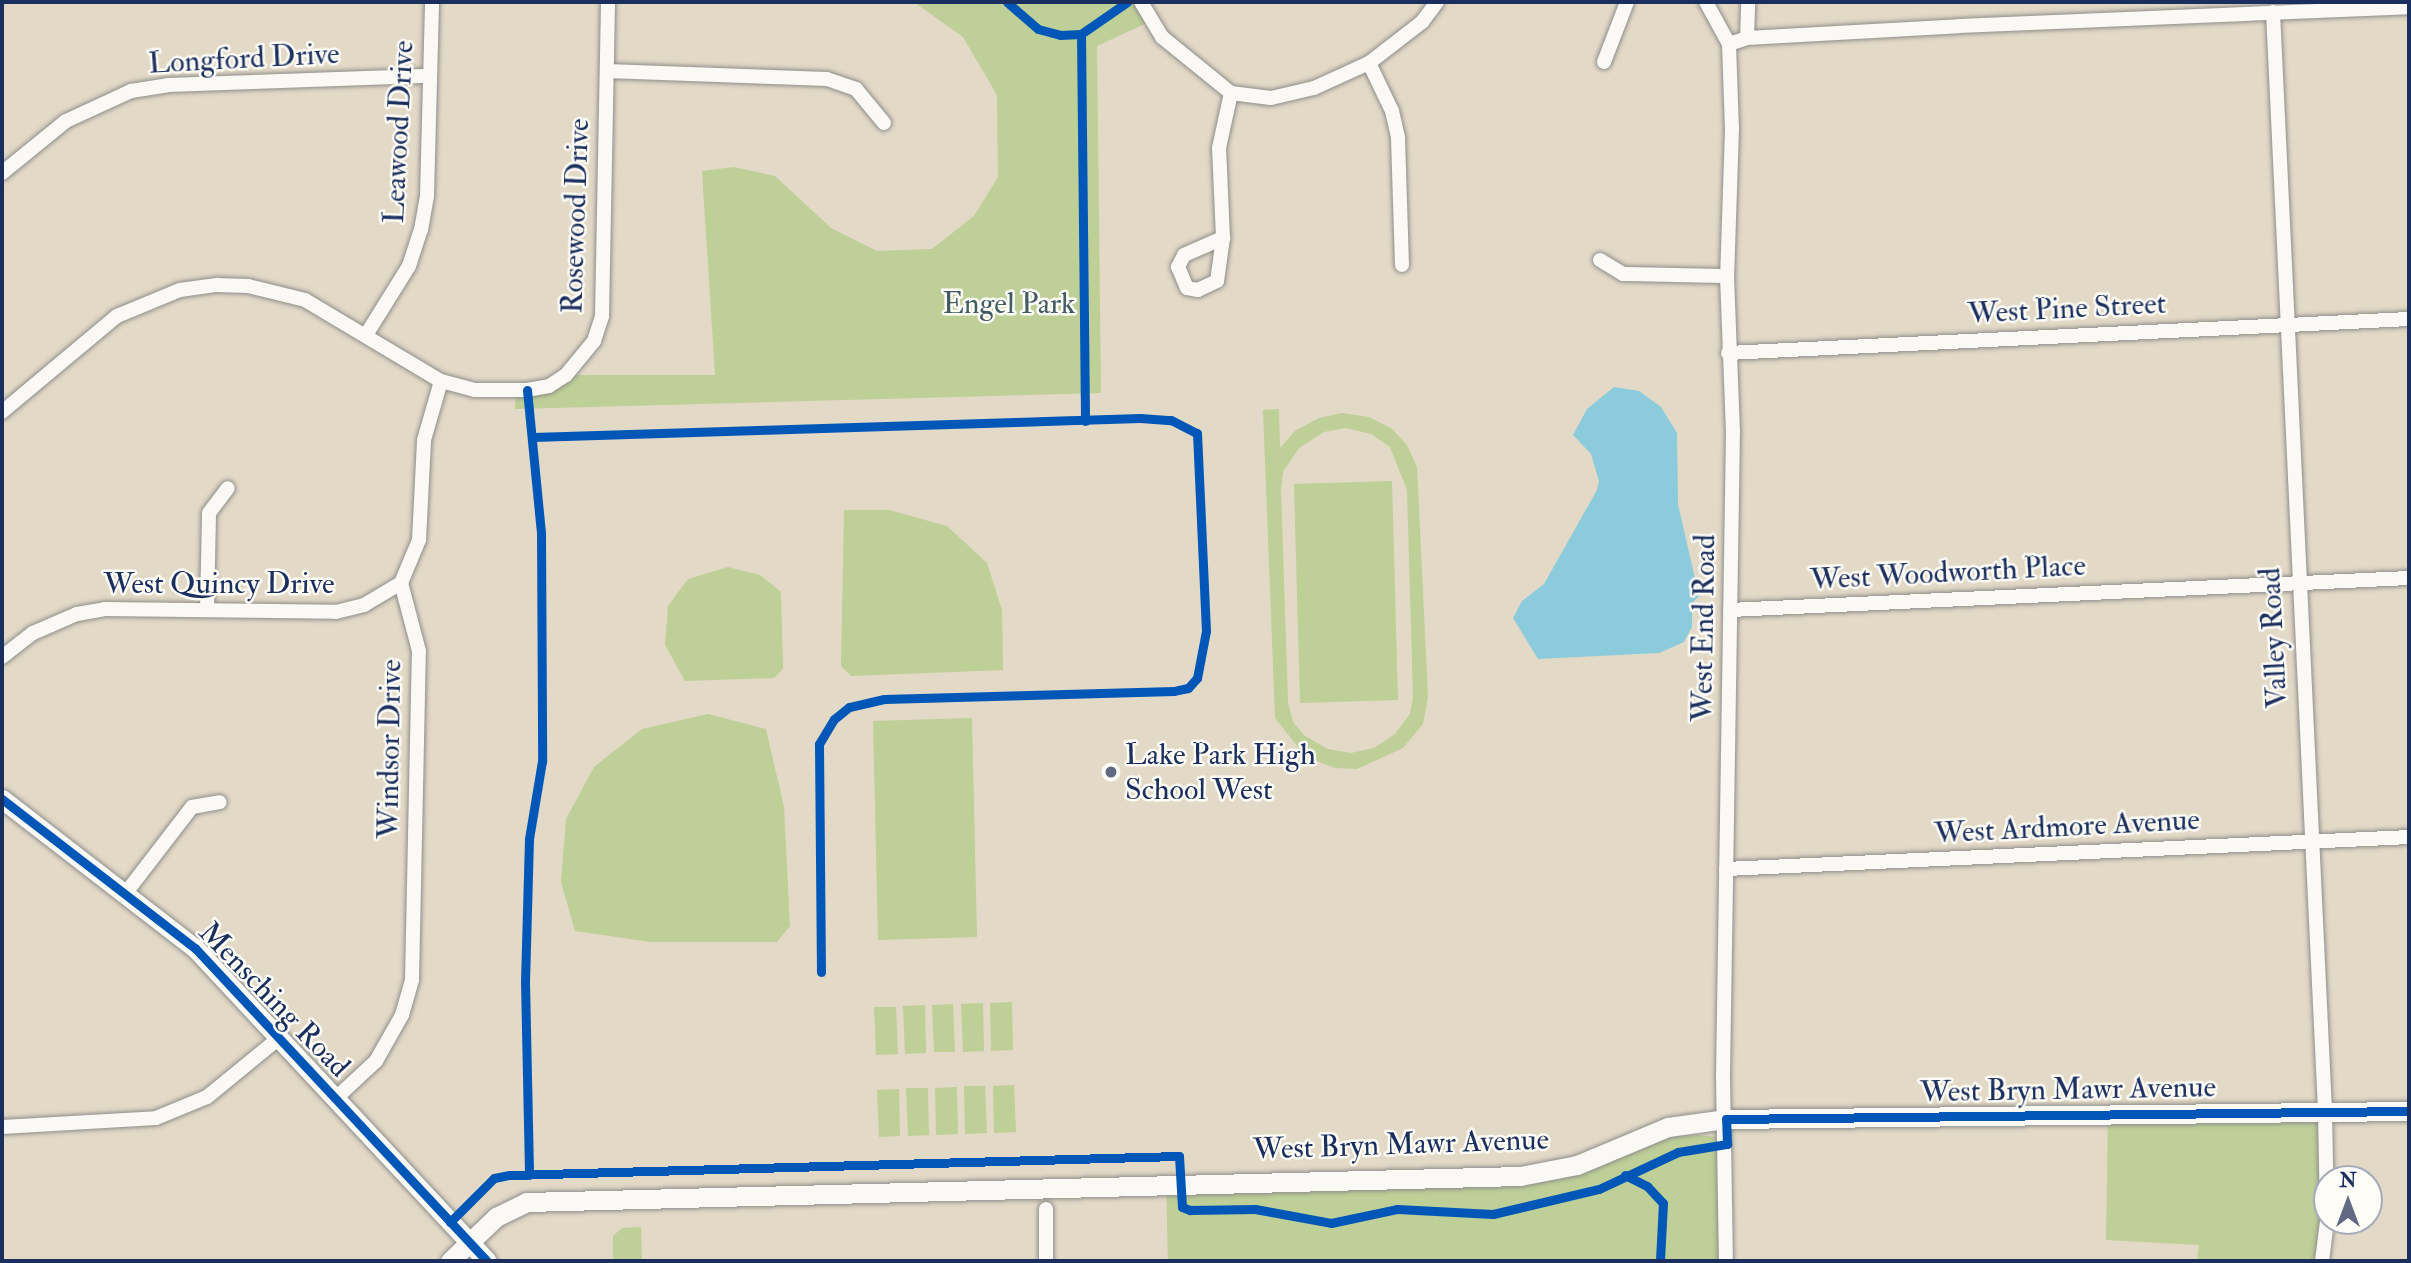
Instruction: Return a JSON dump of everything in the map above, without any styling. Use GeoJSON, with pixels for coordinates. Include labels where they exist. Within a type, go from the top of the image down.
{"type":"FeatureCollection","features":[{"type":"Feature","properties":{"kind":"street","name":"Leawood Drive"},"geometry":{"type":"LineString","coordinates":[[366,335],[409,266],[421,230],[427,196],[432,2]]}},
{"type":"Feature","properties":{"kind":"street","name":"Rosewood Drive"},"geometry":{"type":"LineString","coordinates":[[2,412],[117,316],[180,290],[216,285],[279,292],[306,300],[366,335],[408,366],[441,382],[498,391],[549,386],[566,375],[594,341],[602,316],[608,2]]}},
{"type":"Feature","properties":{"kind":"street"},"geometry":{"type":"LineString","coordinates":[[1144,3],[1162,37],[1231,93],[1271,98],[1295,94],[1369,63],[1422,22],[1437,2]]}},
{"type":"Feature","properties":{"kind":"street"},"geometry":{"type":"LineString","coordinates":[[1604,62],[1627,2]]}},
{"type":"Feature","properties":{"kind":"street","name":"West End Road"},"geometry":{"type":"LineString","coordinates":[[1706,2],[1728,44],[1732,129],[1727,276],[1733,431],[1726,869],[1726,1261]]}},
{"type":"Feature","properties":{"kind":"street"},"geometry":{"type":"LineString","coordinates":[[1747,38],[1748,2]]}},
{"type":"Feature","properties":{"kind":"street"},"geometry":{"type":"LineString","coordinates":[[1728,44],[1747,38],[2019,23],[2409,7]]}},
{"type":"Feature","properties":{"kind":"street","name":"Valley Road"},"geometry":{"type":"LineString","coordinates":[[2273,12],[2325,1112],[2327,1221],[2322,1261]]}},
{"type":"Feature","properties":{"kind":"street"},"geometry":{"type":"LineString","coordinates":[[1369,63],[1392,111],[1398,138],[1402,265]]}},
{"type":"Feature","properties":{"kind":"street"},"geometry":{"type":"LineString","coordinates":[[607,71],[827,79],[856,89],[884,123]]}},
{"type":"Feature","properties":{"kind":"street","name":"Longford Drive"},"geometry":{"type":"LineString","coordinates":[[2,173],[66,121],[131,91],[168,85],[430,76]]}},
{"type":"Feature","properties":{"kind":"street"},"geometry":{"type":"LineString","coordinates":[[1223,238],[1219,148],[1231,93]]}},
{"type":"Feature","properties":{"kind":"street"},"geometry":{"type":"LineString","coordinates":[[1600,260],[1623,274],[1727,276]]}},
{"type":"Feature","properties":{"kind":"street","name":"West Pine Street"},"geometry":{"type":"LineString","coordinates":[[1728,353],[2409,319]]}},
{"type":"Feature","properties":{"kind":"street"},"geometry":{"type":"LineString","coordinates":[[401,583],[419,540],[424,440],[441,382]]}},
{"type":"Feature","properties":{"kind":"street"},"geometry":{"type":"LineString","coordinates":[[207,610],[209,513],[228,488]]}},
{"type":"Feature","properties":{"kind":"street","name":"West Woodworth Place"},"geometry":{"type":"LineString","coordinates":[[1730,610],[2409,578]]}},
{"type":"Feature","properties":{"kind":"street","name":"West Quincy Drive"},"geometry":{"type":"LineString","coordinates":[[2,657],[33,633],[77,614],[104,609],[336,612],[364,605],[401,583]]}},
{"type":"Feature","properties":{"kind":"street","name":"Windsor Drive"},"geometry":{"type":"LineString","coordinates":[[335,1099],[376,1061],[401,1015],[412,980],[419,651],[401,583]]}},
{"type":"Feature","properties":{"kind":"street","name":"Mensching Road"},"geometry":{"type":"LineString","coordinates":[[2,799],[195,948],[487,1261]]}},
{"type":"Feature","properties":{"kind":"street"},"geometry":{"type":"LineString","coordinates":[[125,894],[191,807],[220,802]]}},
{"type":"Feature","properties":{"kind":"street","name":"West Ardmore Avenue"},"geometry":{"type":"LineString","coordinates":[[1726,869],[2409,837]]}},
{"type":"Feature","properties":{"kind":"street"},"geometry":{"type":"LineString","coordinates":[[2,1127],[156,1118],[207,1097],[279,1038]]}},
{"type":"Feature","properties":{"kind":"street","name":"West Bryn Mawr Avenue"},"geometry":{"type":"LineString","coordinates":[[450,1261],[496,1217],[527,1202],[1520,1176],[1577,1165],[1668,1127],[1726,1119],[2409,1111]]}},
{"type":"Feature","properties":{"kind":"street"},"geometry":{"type":"LineString","coordinates":[[1046,1209],[1046,1261]]}},
{"type":"Feature","properties":{"kind":"green space","name":"Engel Park"},"geometry":{"type":"Polygon","coordinates":[[[914,2],[1141,2],[1151,21],[1097,46],[1101,393],[515,409],[516,391],[566,375],[715,375],[702,171],[734,167],[775,176],[831,228],[877,251],[932,249],[974,216],[998,177],[997,95],[963,37],[914,2]]]}},
{"type":"Feature","properties":{"kind":"green space"},"geometry":{"type":"Polygon","coordinates":[[[1279,409],[1280,448],[1295,431],[1319,418],[1342,413],[1369,417],[1391,428],[1407,445],[1417,467],[1428,697],[1423,724],[1403,748],[1357,769],[1335,768],[1306,757],[1275,718],[1263,410],[1279,409]],[[1346,428],[1324,432],[1299,448],[1283,472],[1281,489],[1288,702],[1293,722],[1305,736],[1328,749],[1351,753],[1374,748],[1395,734],[1410,714],[1413,697],[1407,490],[1390,447],[1371,434],[1346,428]]]}},
{"type":"Feature","properties":{"kind":"green space"},"geometry":{"type":"Polygon","coordinates":[[[1392,481],[1398,700],[1300,703],[1294,484],[1392,481]]]}},
{"type":"Feature","properties":{"kind":"green space"},"geometry":{"type":"Polygon","coordinates":[[[844,510],[889,510],[947,526],[987,563],[1002,610],[1003,670],[851,676],[841,666],[844,510]]]}},
{"type":"Feature","properties":{"kind":"green space"},"geometry":{"type":"Polygon","coordinates":[[[728,567],[760,575],[781,592],[783,669],[774,678],[685,681],[665,645],[668,606],[688,579],[728,567]]]}},
{"type":"Feature","properties":{"kind":"green space"},"geometry":{"type":"Polygon","coordinates":[[[708,714],[766,729],[784,807],[790,926],[777,942],[651,942],[575,931],[561,882],[566,819],[594,767],[642,729],[708,714]]]}},
{"type":"Feature","properties":{"kind":"green space"},"geometry":{"type":"Polygon","coordinates":[[[972,718],[977,937],[878,940],[873,721],[972,718]]]}},
{"type":"Feature","properties":{"kind":"green space"},"geometry":{"type":"Polygon","coordinates":[[[1012,1002],[1013,1050],[991,1051],[990,1003],[1012,1002]]]}},
{"type":"Feature","properties":{"kind":"green space"},"geometry":{"type":"Polygon","coordinates":[[[983,1003],[984,1051],[963,1052],[961,1004],[983,1003]]]}},
{"type":"Feature","properties":{"kind":"green space"},"geometry":{"type":"Polygon","coordinates":[[[953,1004],[955,1052],[934,1052],[932,1005],[953,1004]]]}},
{"type":"Feature","properties":{"kind":"green space"},"geometry":{"type":"Polygon","coordinates":[[[925,1005],[926,1053],[905,1054],[903,1006],[925,1005]]]}},
{"type":"Feature","properties":{"kind":"green space"},"geometry":{"type":"Polygon","coordinates":[[[874,1007],[896,1007],[898,1054],[876,1055],[874,1007]]]}},
{"type":"Feature","properties":{"kind":"green space"},"geometry":{"type":"Polygon","coordinates":[[[1014,1085],[1016,1132],[994,1133],[993,1086],[1014,1085]]]}},
{"type":"Feature","properties":{"kind":"green space"},"geometry":{"type":"Polygon","coordinates":[[[964,1086],[985,1086],[987,1133],[965,1134],[964,1086]]]}},
{"type":"Feature","properties":{"kind":"green space"},"geometry":{"type":"Polygon","coordinates":[[[957,1087],[958,1134],[936,1135],[935,1088],[957,1087]]]}},
{"type":"Feature","properties":{"kind":"green space"},"geometry":{"type":"Polygon","coordinates":[[[906,1088],[928,1088],[929,1135],[908,1136],[906,1088]]]}},
{"type":"Feature","properties":{"kind":"green space"},"geometry":{"type":"Polygon","coordinates":[[[899,1089],[900,1136],[879,1137],[877,1090],[899,1089]]]}},
{"type":"Feature","properties":{"kind":"green space"},"geometry":{"type":"Polygon","coordinates":[[[2325,1112],[2324,1165],[2313,1165],[2313,1235],[2323,1235],[2322,1261],[2197,1261],[2199,1245],[2106,1240],[2108,1114],[2325,1112]]]}},
{"type":"Feature","properties":{"kind":"green space"},"geometry":{"type":"Polygon","coordinates":[[[1700,1135],[1716,1137],[1719,1149],[1723,1261],[1168,1261],[1166,1183],[1520,1176],[1635,1138],[1700,1135]]]}},
{"type":"Feature","properties":{"kind":"green space"},"geometry":{"type":"Polygon","coordinates":[[[641,1227],[642,1261],[613,1261],[613,1236],[622,1228],[641,1227]]]}},
{"type":"Feature","properties":{"kind":"water"},"geometry":{"type":"Polygon","coordinates":[[[1614,387],[1639,391],[1661,407],[1677,433],[1678,504],[1699,596],[1692,603],[1692,627],[1684,642],[1659,653],[1538,659],[1513,618],[1522,601],[1544,584],[1597,490],[1599,481],[1591,454],[1573,435],[1587,409],[1614,387]]]}},
{"type":"Feature","properties":{"kind":"cycle path"},"geometry":{"type":"LineString","coordinates":[[1007,2],[1038,29],[1060,35],[1081,34],[1127,2]]}},
{"type":"Feature","properties":{"kind":"cycle path"},"geometry":{"type":"LineString","coordinates":[[1081,34],[1085,421]]}},
{"type":"Feature","properties":{"kind":"cycle path"},"geometry":{"type":"LineString","coordinates":[[527,390],[541,532],[542,761],[529,839],[525,981],[529,1175]]}},
{"type":"Feature","properties":{"kind":"cycle path"},"geometry":{"type":"LineString","coordinates":[[533,437],[1140,418],[1171,420],[1197,433],[1206,631],[1197,678],[1188,688],[1174,691],[884,699],[849,707],[834,719],[819,744],[821,972]]}},
{"type":"Feature","properties":{"kind":"cycle path"},"geometry":{"type":"LineString","coordinates":[[2,799],[195,948],[487,1261]]}},
{"type":"Feature","properties":{"kind":"cycle path"},"geometry":{"type":"LineString","coordinates":[[450,1222],[494,1178],[510,1175],[1179,1156],[1182,1207],[1190,1210],[1255,1209],[1331,1223],[1397,1209],[1493,1214],[1599,1189],[1678,1152],[1727,1144],[1726,1119],[2409,1111]]}},
{"type":"Feature","properties":{"kind":"cycle path"},"geometry":{"type":"LineString","coordinates":[[1625,1175],[1647,1186],[1663,1203],[1660,1261]]}},
{"type":"Feature","properties":{"kind":"place","name":"Lake Park High School West"},"geometry":{"type":"Point","coordinates":[1111,772]}}]}
